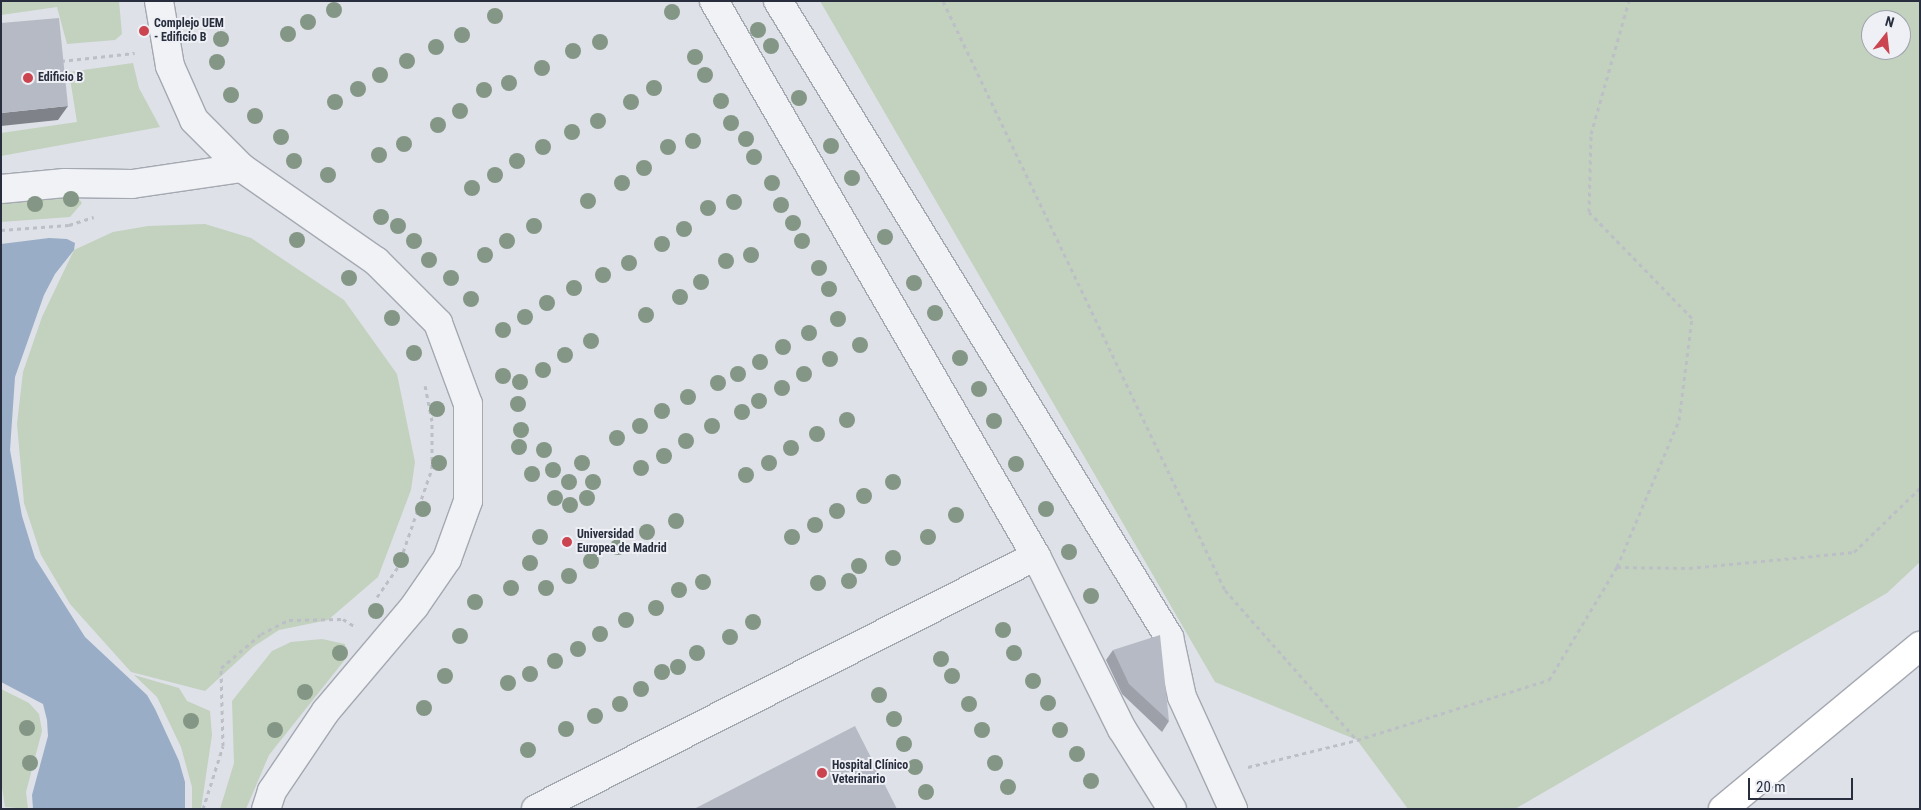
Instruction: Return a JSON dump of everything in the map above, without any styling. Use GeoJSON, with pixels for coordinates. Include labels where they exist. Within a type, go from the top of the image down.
{"type":"FeatureCollection","features":[{"type":"Feature","properties":{"kind":"highway"},"geometry":{"type":"LineString","coordinates":[[1723,809],[1920,646]]}},
{"type":"Feature","properties":{"kind":"lane"},"geometry":{"type":"LineString","coordinates":[[159,1],[170,66],[194,120],[242,168],[376,261],[438,323],[468,404],[468,501],[447,559],[414,607],[326,711],[272,791],[266,809]]}},
{"type":"Feature","properties":{"kind":"lane"},"geometry":{"type":"LineString","coordinates":[[714,1],[1036,556],[1122,729],[1172,809]]}},
{"type":"Feature","properties":{"kind":"lane"},"geometry":{"type":"LineString","coordinates":[[778,1],[1169,637],[1182,697],[1233,809]]}},
{"type":"Feature","properties":{"kind":"lane"},"geometry":{"type":"LineString","coordinates":[[1,189],[65,183],[132,184],[242,168]]}},
{"type":"Feature","properties":{"kind":"lane"},"geometry":{"type":"LineString","coordinates":[[536,809],[1036,556]]}},
{"type":"Feature","properties":{"kind":"path"},"geometry":{"type":"LineString","coordinates":[[942,1],[1224,590],[1357,740]]}},
{"type":"Feature","properties":{"kind":"path"},"geometry":{"type":"LineString","coordinates":[[1217,774],[1357,740],[1549,680],[1617,567],[1679,420],[1692,318],[1589,212],[1591,134],[1629,1]]}},
{"type":"Feature","properties":{"kind":"path"},"geometry":{"type":"LineString","coordinates":[[61,60],[143,53]]}},
{"type":"Feature","properties":{"kind":"path"},"geometry":{"type":"LineString","coordinates":[[375,601],[398,567],[432,468],[432,421],[423,378]]}},
{"type":"Feature","properties":{"kind":"path"},"geometry":{"type":"LineString","coordinates":[[1617,567],[1689,568],[1854,552],[1920,488]]}},
{"type":"Feature","properties":{"kind":"path"},"geometry":{"type":"LineString","coordinates":[[203,809],[223,746],[221,668],[261,634],[289,620],[343,619],[383,642]]}},
{"type":"Feature","properties":{"kind":"path"},"geometry":{"type":"LineString","coordinates":[[354,626],[359,620]]}},
{"type":"Feature","properties":{"kind":"green space"},"geometry":{"type":"Polygon","coordinates":[[[1,1],[119,1],[122,34],[115,40],[67,44],[57,7],[1,15],[1,1]]]}},
{"type":"Feature","properties":{"kind":"green space"},"geometry":{"type":"Polygon","coordinates":[[[820,1],[1920,1],[1920,562],[1887,593],[1515,809],[1408,809],[1357,740],[1215,682],[820,1]]]}},
{"type":"Feature","properties":{"kind":"green space"},"geometry":{"type":"Polygon","coordinates":[[[133,63],[139,88],[160,127],[1,156],[1,133],[77,122],[69,72],[133,63]]]}},
{"type":"Feature","properties":{"kind":"green space"},"geometry":{"type":"Polygon","coordinates":[[[74,192],[82,203],[70,217],[1,222],[1,199],[74,192]]]}},
{"type":"Feature","properties":{"kind":"green space"},"geometry":{"type":"Polygon","coordinates":[[[205,224],[251,238],[344,300],[397,374],[415,462],[411,490],[378,577],[328,620],[279,630],[253,647],[205,691],[131,672],[70,604],[41,555],[24,503],[17,424],[23,372],[42,317],[74,250],[113,232],[148,226],[205,224]]]}},
{"type":"Feature","properties":{"kind":"green space"},"geometry":{"type":"Polygon","coordinates":[[[322,639],[345,644],[347,657],[269,755],[246,809],[220,809],[234,763],[232,701],[272,651],[291,642],[322,639]]]}},
{"type":"Feature","properties":{"kind":"green space"},"geometry":{"type":"Polygon","coordinates":[[[134,675],[179,688],[187,701],[210,711],[212,735],[201,809],[192,809],[192,787],[181,747],[157,697],[134,675]]]}},
{"type":"Feature","properties":{"kind":"green space"},"geometry":{"type":"Polygon","coordinates":[[[1,689],[29,703],[39,714],[42,731],[26,792],[28,809],[5,807],[1,781],[1,689]]]}},
{"type":"Feature","properties":{"kind":"water"},"geometry":{"type":"Polygon","coordinates":[[[49,238],[67,239],[75,243],[74,250],[55,274],[44,295],[15,377],[10,450],[22,516],[35,558],[85,637],[147,695],[155,709],[179,761],[185,782],[185,809],[33,809],[32,795],[48,736],[43,704],[1,682],[1,244],[49,238]]]}},
{"type":"Feature","properties":{"kind":"building","name":"Edificio B"},"geometry":{"type":"Polygon","coordinates":[[[59,18],[68,106],[1,113],[1,23],[59,18]]]}},
{"type":"Feature","properties":{"kind":"building"},"geometry":{"type":"Polygon","coordinates":[[[1160,635],[1169,721],[1129,684],[1113,650],[1160,635]]]}},
{"type":"Feature","properties":{"kind":"building","name":"Hospital Clínico Veterinario"},"geometry":{"type":"Polygon","coordinates":[[[855,726],[897,809],[694,809],[855,726]]]}},
{"type":"Feature","properties":{"kind":"place","name":"Complejo UEM - Edificio B"},"geometry":{"type":"Point","coordinates":[144,31]}},
{"type":"Feature","properties":{"kind":"place","name":"Edificio B"},"geometry":{"type":"Point","coordinates":[28,78]}},
{"type":"Feature","properties":{"kind":"place","name":"Universidad Europea de Madrid"},"geometry":{"type":"Point","coordinates":[567,542]}},
{"type":"Feature","properties":{"kind":"place","name":"Hospital Clínico Veterinario"},"geometry":{"type":"Point","coordinates":[822,773]}}]}
